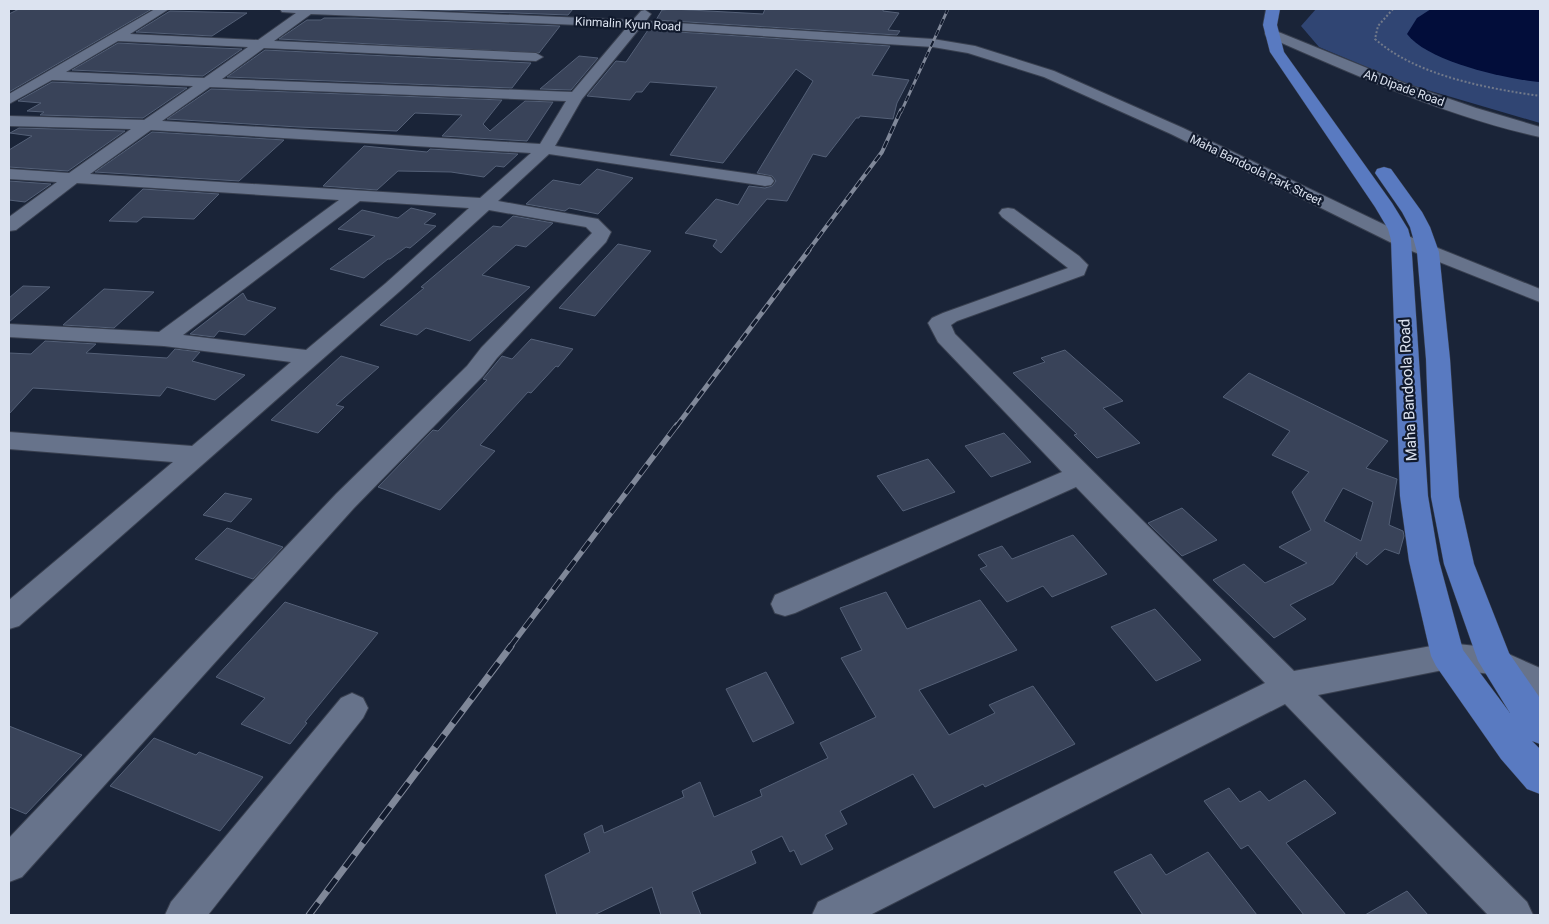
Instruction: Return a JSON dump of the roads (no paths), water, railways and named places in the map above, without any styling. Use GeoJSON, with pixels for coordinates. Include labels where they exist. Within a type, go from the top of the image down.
{"type":"FeatureCollection","features":[{"type":"Feature","properties":{"kind":"main road","name":"Maha Bandoola Road"},"geometry":{"type":"LineString","coordinates":[[1294,9],[1288,19],[1278,28],[1277,52],[1385,207],[1398,229],[1401,240],[1414,496],[1424,561],[1448,656],[1514,747],[1540,776]]}},
{"type":"Feature","properties":{"kind":"main road","name":"Maha Bandoola Road"},"geometry":{"type":"LineString","coordinates":[[1278,28],[1308,72],[1342,115],[1412,212],[1420,227],[1428,252],[1438,359],[1445,496],[1459,564],[1495,660],[1540,727]]}},
{"type":"Feature","properties":{"kind":"street"},"geometry":{"type":"LineString","coordinates":[[9,100],[163,9]]}},
{"type":"Feature","properties":{"kind":"street","name":"Kinmalin Kyun Road"},"geometry":{"type":"LineString","coordinates":[[286,9],[636,24],[933,44],[970,49]]}},
{"type":"Feature","properties":{"kind":"street"},"geometry":{"type":"LineString","coordinates":[[9,226],[146,125],[309,9]]}},
{"type":"Feature","properties":{"kind":"street"},"geometry":{"type":"LineString","coordinates":[[9,617],[311,358],[487,204],[545,149],[576,97],[650,9]]}},
{"type":"Feature","properties":{"kind":"street","name":"Ah Dipade Road"},"geometry":{"type":"LineString","coordinates":[[1278,28],[1395,87],[1498,121],[1540,132]]}},
{"type":"Feature","properties":{"kind":"street"},"geometry":{"type":"LineString","coordinates":[[114,37],[536,57]]}},
{"type":"Feature","properties":{"kind":"street","name":"Maha Bandoola Park Street"},"geometry":{"type":"LineString","coordinates":[[970,49],[1049,74],[1177,131],[1401,240],[1540,296]]}},
{"type":"Feature","properties":{"kind":"street"},"geometry":{"type":"LineString","coordinates":[[49,76],[576,97]]}},
{"type":"Feature","properties":{"kind":"street"},"geometry":{"type":"LineString","coordinates":[[9,120],[146,125],[545,149],[765,180]]}},
{"type":"Feature","properties":{"kind":"street"},"geometry":{"type":"LineString","coordinates":[[9,174],[487,204],[592,223],[602,232],[599,238],[474,371],[345,501],[9,864]]}},
{"type":"Feature","properties":{"kind":"street"},"geometry":{"type":"LineString","coordinates":[[164,339],[356,196]]}},
{"type":"Feature","properties":{"kind":"street"},"geometry":{"type":"LineString","coordinates":[[1008,213],[1078,265],[1077,271],[950,317],[939,323],[946,337],[1080,476],[1290,686],[1514,915]]}},
{"type":"Feature","properties":{"kind":"street"},"geometry":{"type":"LineString","coordinates":[[9,330],[164,339],[311,358]]}},
{"type":"Feature","properties":{"kind":"street"},"geometry":{"type":"LineString","coordinates":[[13,444],[198,455]]}},
{"type":"Feature","properties":{"kind":"street"},"geometry":{"type":"LineString","coordinates":[[785,604],[1080,476]]}},
{"type":"Feature","properties":{"kind":"street"},"geometry":{"type":"LineString","coordinates":[[831,915],[1290,686],[1448,656],[1495,660],[1540,683]]}},
{"type":"Feature","properties":{"kind":"street"},"geometry":{"type":"LineString","coordinates":[[184,915],[352,708]]}},
{"type":"Feature","properties":{"kind":"railway"},"geometry":{"type":"LineString","coordinates":[[901,112],[948,9]]}},
{"type":"Feature","properties":{"kind":"railway"},"geometry":{"type":"LineString","coordinates":[[808,251],[882,152],[901,110]]}},
{"type":"Feature","properties":{"kind":"railway"},"geometry":{"type":"LineString","coordinates":[[676,427],[809,250]]}},
{"type":"Feature","properties":{"kind":"railway"},"geometry":{"type":"LineString","coordinates":[[510,647],[677,425]]}},
{"type":"Feature","properties":{"kind":"railway"},"geometry":{"type":"LineString","coordinates":[[309,915],[511,646]]}}]}
